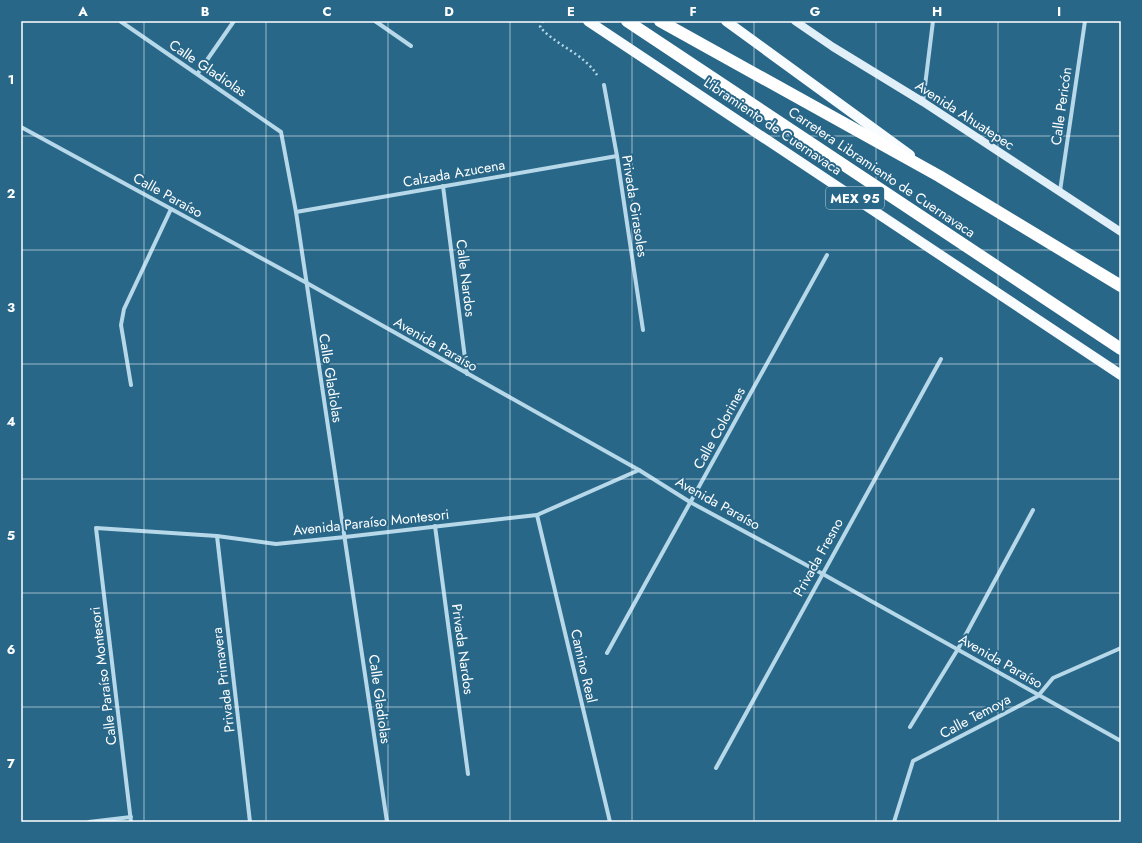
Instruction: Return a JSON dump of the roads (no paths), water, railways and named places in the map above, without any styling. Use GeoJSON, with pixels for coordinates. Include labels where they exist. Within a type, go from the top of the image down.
{"type":"FeatureCollection","features":[{"type":"Feature","properties":{"kind":"highway","name":"Carretera Libramiento de Cuernavaca"},"geometry":{"type":"LineString","coordinates":[[628,21],[1121,349]]}},
{"type":"Feature","properties":{"kind":"highway","name":"Carretera Libramiento de Cuernavaca"},"geometry":{"type":"LineString","coordinates":[[660,21],[939,176],[1121,286]]}},
{"type":"Feature","properties":{"kind":"main road","name":"Libramiento de Cuernavaca"},"geometry":{"type":"LineString","coordinates":[[588,21],[1121,374]]}},
{"type":"Feature","properties":{"kind":"main road"},"geometry":{"type":"LineString","coordinates":[[726,21],[939,176]]}},
{"type":"Feature","properties":{"kind":"street","name":"Calle Gladiolas"},"geometry":{"type":"LineString","coordinates":[[120,21],[198,73],[281,132],[296,212],[305,282],[345,537],[387,822]]}},
{"type":"Feature","properties":{"kind":"street"},"geometry":{"type":"LineString","coordinates":[[198,73],[234,21]]}},
{"type":"Feature","properties":{"kind":"street"},"geometry":{"type":"LineString","coordinates":[[375,21],[411,46]]}},
{"type":"Feature","properties":{"kind":"street","name":"Avenida Ahuatepec"},"geometry":{"type":"LineString","coordinates":[[795,21],[833,47],[923,102],[1060,194],[1121,232]]}},
{"type":"Feature","properties":{"kind":"street"},"geometry":{"type":"LineString","coordinates":[[923,102],[933,21]]}},
{"type":"Feature","properties":{"kind":"street","name":"Calle Pericón"},"geometry":{"type":"LineString","coordinates":[[1060,194],[1085,21]]}},
{"type":"Feature","properties":{"kind":"street","name":"Privada Girasoles"},"geometry":{"type":"LineString","coordinates":[[604,86],[617,156],[643,330]]}},
{"type":"Feature","properties":{"kind":"street","name":"Calle Paraíso"},"geometry":{"type":"LineString","coordinates":[[21,127],[305,282]]}},
{"type":"Feature","properties":{"kind":"street","name":"Calzada Azucena"},"geometry":{"type":"LineString","coordinates":[[296,212],[617,156]]}},
{"type":"Feature","properties":{"kind":"street","name":"Calle Nardos"},"geometry":{"type":"LineString","coordinates":[[443,186],[467,374]]}},
{"type":"Feature","properties":{"kind":"street"},"geometry":{"type":"LineString","coordinates":[[131,385],[121,325],[124,309],[171,209]]}},
{"type":"Feature","properties":{"kind":"street","name":"Calle Colorines"},"geometry":{"type":"LineString","coordinates":[[608,653],[827,256]]}},
{"type":"Feature","properties":{"kind":"street","name":"Avenida Paraíso"},"geometry":{"type":"LineString","coordinates":[[305,282],[639,470],[690,502],[822,573],[958,649],[1038,696],[1121,741]]}},
{"type":"Feature","properties":{"kind":"street","name":"Privada Fresno"},"geometry":{"type":"LineString","coordinates":[[716,768],[941,359]]}},
{"type":"Feature","properties":{"kind":"street","name":"Avenida Paraíso Montesori"},"geometry":{"type":"LineString","coordinates":[[96,528],[217,536],[276,544],[345,537],[537,515],[639,470]]}},
{"type":"Feature","properties":{"kind":"street"},"geometry":{"type":"LineString","coordinates":[[910,727],[958,649],[1033,510]]}},
{"type":"Feature","properties":{"kind":"street","name":"Camino Real"},"geometry":{"type":"LineString","coordinates":[[537,515],[610,822]]}},
{"type":"Feature","properties":{"kind":"street","name":"Privada Nardos"},"geometry":{"type":"LineString","coordinates":[[435,526],[468,774]]}},
{"type":"Feature","properties":{"kind":"street","name":"Calle Paraíso Montesori"},"geometry":{"type":"LineString","coordinates":[[96,528],[131,820]]}},
{"type":"Feature","properties":{"kind":"street","name":"Privada Primavera"},"geometry":{"type":"LineString","coordinates":[[217,536],[250,822]]}},
{"type":"Feature","properties":{"kind":"street","name":"Calle Temoya"},"geometry":{"type":"LineString","coordinates":[[894,822],[913,761],[1038,696],[1053,678],[1121,648]]}},
{"type":"Feature","properties":{"kind":"street"},"geometry":{"type":"LineString","coordinates":[[89,822],[131,820]]}}]}
